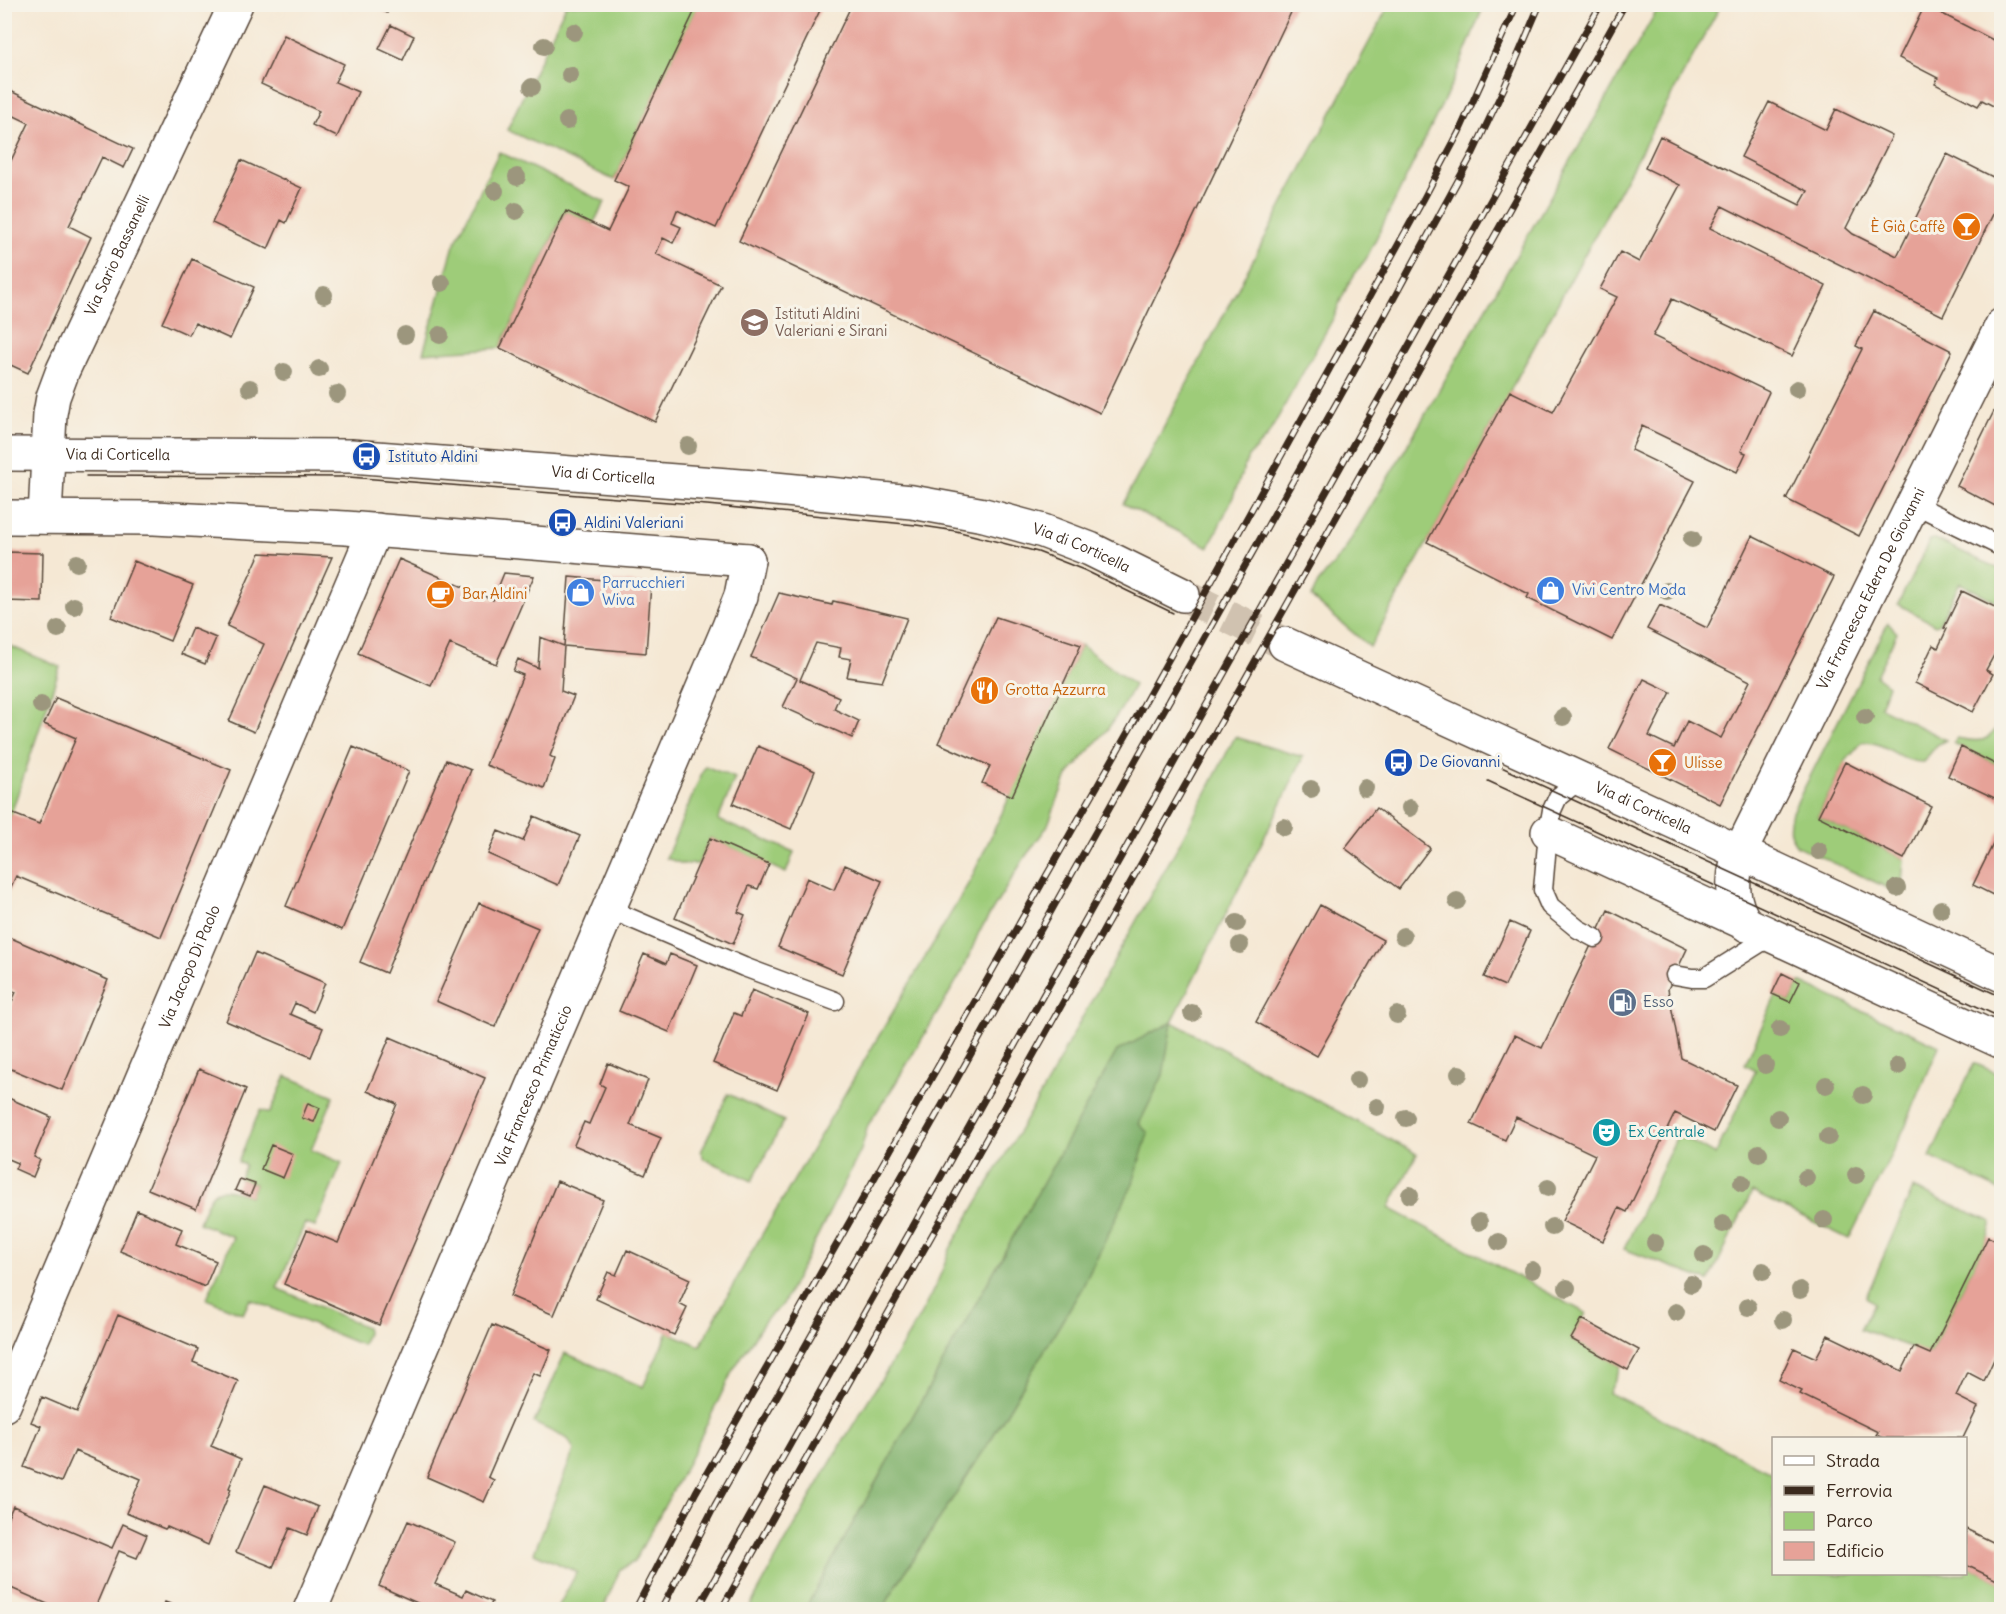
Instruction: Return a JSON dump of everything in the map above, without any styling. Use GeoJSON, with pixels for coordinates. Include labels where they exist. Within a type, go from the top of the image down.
{"type":"FeatureCollection","features":[{"type":"Feature","properties":{"kind":"main road","name":"Via Sario Bassanelli"},"geometry":{"type":"LineString","coordinates":[[45,517],[50,414],[53,397],[63,370],[236,4]]}},
{"type":"Feature","properties":{"kind":"main road","name":"Via Francesca Edera De Giovanni"},"geometry":{"type":"LineString","coordinates":[[1759,930],[1738,910],[1733,893],[1734,873],[1740,852],[2001,325]]}},
{"type":"Feature","properties":{"kind":"main road","name":"Via di Corticella"},"geometry":{"type":"LineString","coordinates":[[4,454],[359,456],[912,502],[984,515],[1043,531],[1090,549],[1183,595]]}},
{"type":"Feature","properties":{"kind":"main road"},"geometry":{"type":"LineString","coordinates":[[4,517],[154,518],[377,530]]}},
{"type":"Feature","properties":{"kind":"main road","name":"Via Francesco Primaticcio"},"geometry":{"type":"LineString","coordinates":[[310,1610],[728,629],[741,596],[748,560],[377,530]]}},
{"type":"Feature","properties":{"kind":"main road","name":"Via Jacopo Di Paolo"},"geometry":{"type":"LineString","coordinates":[[4,1405],[371,539],[377,530]]}},
{"type":"Feature","properties":{"kind":"main road","name":"Via di Corticella"},"geometry":{"type":"LineString","coordinates":[[1285,644],[1740,852],[2001,975]]}},
{"type":"Feature","properties":{"kind":"main road"},"geometry":{"type":"LineString","coordinates":[[1548,832],[2001,1042]]}},
{"type":"Feature","properties":{"kind":"lane"},"geometry":{"type":"LineString","coordinates":[[1912,503],[2001,547]]}},
{"type":"Feature","properties":{"kind":"lane"},"geometry":{"type":"LineString","coordinates":[[1581,779],[1558,797],[1552,810],[1543,890],[1550,906],[1578,929],[1595,938]]}},
{"type":"Feature","properties":{"kind":"lane"},"geometry":{"type":"LineString","coordinates":[[609,909],[744,967],[835,1000]]}},
{"type":"Feature","properties":{"kind":"lane"},"geometry":{"type":"LineString","coordinates":[[1675,975],[1704,978],[1759,930]]}},
{"type":"Feature","properties":{"kind":"green space"},"geometry":{"type":"Polygon","coordinates":[[[566,5],[698,5],[614,180],[507,130],[566,5]]]}},
{"type":"Feature","properties":{"kind":"green space"},"geometry":{"type":"Polygon","coordinates":[[[1389,5],[1484,5],[1453,82],[1366,259],[1348,286],[1335,315],[1267,437],[1248,457],[1233,497],[1209,547],[1123,504],[1389,5]]]}},
{"type":"Feature","properties":{"kind":"green space"},"geometry":{"type":"Polygon","coordinates":[[[1660,5],[1721,5],[1370,647],[1311,597],[1318,583],[1344,551],[1410,441],[1660,5]]]}},
{"type":"Feature","properties":{"kind":"green space"},"geometry":{"type":"Polygon","coordinates":[[[499,152],[605,202],[593,224],[565,211],[500,348],[423,353],[454,245],[499,152]]]}},
{"type":"Feature","properties":{"kind":"green space"},"geometry":{"type":"Polygon","coordinates":[[[1935,539],[2001,570],[2001,604],[1960,583],[1939,623],[1935,625],[1898,604],[1930,540],[1935,539]]]}},
{"type":"Feature","properties":{"kind":"green space"},"geometry":{"type":"Polygon","coordinates":[[[1888,623],[1897,633],[1876,676],[1888,685],[1880,707],[1946,740],[1937,745],[1923,762],[1907,759],[1878,744],[1862,742],[1845,762],[1818,816],[1904,859],[1901,894],[1797,846],[1790,830],[1792,812],[1888,623]]]}},
{"type":"Feature","properties":{"kind":"green space"},"geometry":{"type":"Polygon","coordinates":[[[5,644],[60,667],[5,832],[5,644]]]}},
{"type":"Feature","properties":{"kind":"green space"},"geometry":{"type":"Polygon","coordinates":[[[1081,645],[1134,685],[1121,709],[1107,730],[1067,776],[1047,827],[1025,857],[979,932],[963,970],[868,1125],[861,1150],[783,1304],[766,1319],[733,1370],[690,1459],[634,1562],[620,1569],[603,1609],[557,1609],[577,1572],[534,1553],[574,1450],[568,1439],[534,1423],[565,1353],[643,1387],[668,1332],[700,1346],[751,1253],[970,881],[1081,645]]]}},
{"type":"Feature","properties":{"kind":"green space"},"geometry":{"type":"Polygon","coordinates":[[[2001,720],[2001,767],[1953,743],[1957,738],[1972,741],[1984,740],[1993,733],[2001,720]]]}},
{"type":"Feature","properties":{"kind":"green space"},"geometry":{"type":"Polygon","coordinates":[[[1235,737],[1303,757],[1172,1022],[1417,1154],[1389,1208],[1586,1313],[1571,1339],[1621,1366],[1609,1393],[1772,1473],[1772,1575],[1967,1575],[1967,1565],[2002,1582],[2001,1610],[883,1609],[991,1439],[1082,1288],[1133,1183],[1139,1124],[1163,1075],[1171,1023],[1117,1051],[805,1609],[748,1610],[827,1468],[920,1315],[942,1271],[950,1249],[1052,1075],[1183,837],[1235,737]]]}},
{"type":"Feature","properties":{"kind":"green space"},"geometry":{"type":"Polygon","coordinates":[[[705,766],[735,778],[718,820],[794,852],[786,873],[710,838],[698,864],[683,864],[666,858],[705,766]]]}},
{"type":"Feature","properties":{"kind":"green space"},"geometry":{"type":"Polygon","coordinates":[[[1800,982],[1939,1046],[1904,1129],[1849,1239],[1752,1192],[1709,1281],[1624,1249],[1678,1134],[1715,1155],[1756,1070],[1745,1064],[1776,995],[1790,1002],[1800,982]]]}},
{"type":"Feature","properties":{"kind":"green space"},"geometry":{"type":"Polygon","coordinates":[[[1172,1022],[1163,1075],[1139,1124],[1148,1133],[1133,1183],[1082,1288],[991,1439],[883,1609],[805,1609],[1117,1051],[1172,1022]]]}},
{"type":"Feature","properties":{"kind":"green space"},"geometry":{"type":"Polygon","coordinates":[[[1974,1063],[2001,1075],[2001,1191],[1930,1157],[1974,1063]]]}},
{"type":"Feature","properties":{"kind":"green space"},"geometry":{"type":"Polygon","coordinates":[[[286,1076],[334,1096],[311,1150],[342,1163],[315,1227],[305,1223],[277,1288],[366,1327],[367,1333],[362,1345],[250,1299],[243,1314],[207,1299],[233,1237],[199,1223],[211,1196],[216,1192],[228,1190],[250,1196],[255,1184],[240,1179],[245,1165],[238,1162],[260,1110],[270,1113],[286,1076]]]}},
{"type":"Feature","properties":{"kind":"green space"},"geometry":{"type":"Polygon","coordinates":[[[728,1094],[784,1121],[752,1181],[704,1159],[701,1152],[728,1094]]]}},
{"type":"Feature","properties":{"kind":"green space"},"geometry":{"type":"Polygon","coordinates":[[[1913,1188],[1992,1222],[1988,1237],[1930,1354],[1860,1329],[1874,1303],[1866,1297],[1913,1188]]]}},
{"type":"Feature","properties":{"kind":"building"},"geometry":{"type":"Polygon","coordinates":[[[370,4],[391,4],[387,13],[370,4]]]}},
{"type":"Feature","properties":{"kind":"building"},"geometry":{"type":"Polygon","coordinates":[[[698,4],[823,4],[716,228],[677,210],[672,223],[681,227],[673,243],[663,238],[656,254],[721,285],[655,422],[500,348],[566,211],[608,231],[629,187],[614,180],[698,4]]]}},
{"type":"Feature","properties":{"kind":"building"},"geometry":{"type":"Polygon","coordinates":[[[852,4],[1295,4],[1100,413],[739,241],[852,4]]]}},
{"type":"Feature","properties":{"kind":"building"},"geometry":{"type":"Polygon","coordinates":[[[1925,5],[2001,44],[2001,110],[1982,100],[1978,106],[1935,84],[1938,78],[1899,58],[1925,5]]]}},
{"type":"Feature","properties":{"kind":"building"},"geometry":{"type":"Polygon","coordinates":[[[391,25],[414,36],[403,60],[379,49],[391,25]]]}},
{"type":"Feature","properties":{"kind":"building"},"geometry":{"type":"Polygon","coordinates":[[[284,35],[344,64],[335,82],[358,92],[337,137],[312,125],[319,111],[261,84],[284,35]]]}},
{"type":"Feature","properties":{"kind":"building"},"geometry":{"type":"Polygon","coordinates":[[[4,88],[133,149],[124,168],[102,157],[69,226],[91,237],[28,373],[4,362],[4,254],[11,241],[4,238],[4,170],[6,171],[29,123],[4,111],[4,88]]]}},
{"type":"Feature","properties":{"kind":"building"},"geometry":{"type":"Polygon","coordinates":[[[1769,102],[1826,130],[1836,109],[1892,136],[1846,228],[1853,234],[1897,256],[1947,154],[2001,181],[2001,198],[1943,316],[1722,206],[1710,228],[1826,286],[1792,356],[1672,299],[1653,336],[1769,392],[1741,451],[1746,453],[1737,472],[1642,426],[1631,450],[1695,481],[1612,640],[1527,598],[1529,594],[1427,542],[1510,391],[1553,412],[1617,297],[1600,289],[1620,252],[1639,262],[1680,185],[1645,168],[1660,136],[1800,205],[1808,191],[1741,157],[1769,102]]]}},
{"type":"Feature","properties":{"kind":"building"},"geometry":{"type":"Polygon","coordinates":[[[241,160],[302,188],[286,223],[281,220],[268,249],[212,223],[241,160]]]}},
{"type":"Feature","properties":{"kind":"building"},"geometry":{"type":"Polygon","coordinates":[[[192,259],[254,287],[230,339],[195,323],[189,335],[162,323],[192,259]]]}},
{"type":"Feature","properties":{"kind":"building"},"geometry":{"type":"Polygon","coordinates":[[[1874,311],[1952,351],[1859,536],[1786,499],[1862,349],[1856,346],[1874,311]]]}},
{"type":"Feature","properties":{"kind":"building"},"geometry":{"type":"Polygon","coordinates":[[[2001,397],[2001,509],[1957,486],[2001,397]]]}},
{"type":"Feature","properties":{"kind":"building"},"geometry":{"type":"Polygon","coordinates":[[[1752,536],[1834,577],[1720,804],[1609,749],[1644,679],[1671,692],[1649,736],[1674,748],[1687,721],[1721,738],[1750,681],[1647,629],[1660,605],[1707,628],[1752,536]]]}},
{"type":"Feature","properties":{"kind":"building"},"geometry":{"type":"Polygon","coordinates":[[[4,552],[43,553],[42,602],[4,601],[4,552]]]}},
{"type":"Feature","properties":{"kind":"building"},"geometry":{"type":"Polygon","coordinates":[[[260,553],[332,557],[254,732],[229,721],[264,644],[227,626],[260,553]]]}},
{"type":"Feature","properties":{"kind":"building"},"geometry":{"type":"Polygon","coordinates":[[[399,559],[493,600],[504,573],[534,576],[496,664],[450,644],[431,686],[358,653],[399,559]]]}},
{"type":"Feature","properties":{"kind":"building"},"geometry":{"type":"Polygon","coordinates":[[[134,561],[193,585],[170,641],[111,617],[134,561]]]}},
{"type":"Feature","properties":{"kind":"building"},"geometry":{"type":"Polygon","coordinates":[[[569,577],[651,584],[646,653],[564,646],[569,577]]]}},
{"type":"Feature","properties":{"kind":"building"},"geometry":{"type":"Polygon","coordinates":[[[1962,591],[2001,610],[2001,647],[1999,646],[1986,670],[1993,674],[1973,712],[1915,683],[1933,645],[1938,648],[1947,629],[1944,628],[1962,591]]]}},
{"type":"Feature","properties":{"kind":"building"},"geometry":{"type":"Polygon","coordinates":[[[779,593],[832,605],[833,601],[907,618],[882,682],[847,677],[851,659],[839,657],[841,648],[816,643],[800,680],[839,697],[834,709],[859,721],[852,738],[783,707],[797,678],[751,657],[779,593]]]}},
{"type":"Feature","properties":{"kind":"building"},"geometry":{"type":"Polygon","coordinates":[[[996,617],[1081,645],[1012,796],[982,783],[990,766],[938,743],[996,617]]]}},
{"type":"Feature","properties":{"kind":"building"},"geometry":{"type":"Polygon","coordinates":[[[192,628],[216,638],[205,664],[181,654],[192,628]]]}},
{"type":"Feature","properties":{"kind":"building"},"geometry":{"type":"Polygon","coordinates":[[[540,637],[564,646],[561,691],[574,696],[550,756],[555,759],[544,788],[486,765],[523,675],[513,671],[518,659],[538,668],[540,637]]]}},
{"type":"Feature","properties":{"kind":"building"},"geometry":{"type":"Polygon","coordinates":[[[56,698],[231,770],[161,937],[16,876],[4,902],[4,832],[11,813],[39,824],[76,738],[44,724],[56,698]]]}},
{"type":"Feature","properties":{"kind":"building"},"geometry":{"type":"Polygon","coordinates":[[[758,746],[815,771],[791,829],[733,804],[758,746]]]}},
{"type":"Feature","properties":{"kind":"building"},"geometry":{"type":"Polygon","coordinates":[[[353,747],[409,771],[342,930],[286,906],[353,747]]]}},
{"type":"Feature","properties":{"kind":"building"},"geometry":{"type":"Polygon","coordinates":[[[1961,747],[2001,767],[2001,801],[1948,776],[1961,747]]]}},
{"type":"Feature","properties":{"kind":"building"},"geometry":{"type":"Polygon","coordinates":[[[446,760],[471,770],[386,973],[360,962],[446,760]]]}},
{"type":"Feature","properties":{"kind":"building"},"geometry":{"type":"Polygon","coordinates":[[[1845,762],[1931,806],[1904,859],[1818,816],[1845,762]]]}},
{"type":"Feature","properties":{"kind":"building"},"geometry":{"type":"Polygon","coordinates":[[[1376,808],[1430,848],[1399,889],[1345,848],[1376,808]]]}},
{"type":"Feature","properties":{"kind":"building"},"geometry":{"type":"Polygon","coordinates":[[[534,816],[580,836],[558,885],[488,854],[498,831],[523,841],[534,816]]]}},
{"type":"Feature","properties":{"kind":"building"},"geometry":{"type":"Polygon","coordinates":[[[1999,832],[2001,833],[2001,899],[1973,885],[1999,832]]]}},
{"type":"Feature","properties":{"kind":"building"},"geometry":{"type":"Polygon","coordinates":[[[710,838],[769,864],[758,889],[749,886],[738,912],[745,915],[733,944],[675,918],[710,838]]]}},
{"type":"Feature","properties":{"kind":"building"},"geometry":{"type":"Polygon","coordinates":[[[845,865],[882,881],[842,974],[778,947],[807,878],[834,890],[845,865]]]}},
{"type":"Feature","properties":{"kind":"building"},"geometry":{"type":"Polygon","coordinates":[[[479,903],[538,928],[495,1027],[436,1001],[479,903]]]}},
{"type":"Feature","properties":{"kind":"building"},"geometry":{"type":"Polygon","coordinates":[[[1320,905],[1383,940],[1317,1056],[1256,1022],[1320,905]]]}},
{"type":"Feature","properties":{"kind":"building"},"geometry":{"type":"Polygon","coordinates":[[[1608,910],[1687,949],[1668,989],[1681,1058],[1737,1085],[1714,1132],[1675,1113],[1627,1212],[1619,1208],[1603,1241],[1562,1221],[1595,1155],[1516,1117],[1505,1140],[1471,1124],[1515,1035],[1542,1048],[1608,910]]]}},
{"type":"Feature","properties":{"kind":"building"},"geometry":{"type":"Polygon","coordinates":[[[1510,922],[1530,931],[1505,986],[1484,977],[1510,922]]]}},
{"type":"Feature","properties":{"kind":"building"},"geometry":{"type":"Polygon","coordinates":[[[4,935],[108,980],[62,1090],[4,1066],[4,1021],[16,992],[4,988],[4,935]]]}},
{"type":"Feature","properties":{"kind":"building"},"geometry":{"type":"Polygon","coordinates":[[[255,953],[325,983],[313,1012],[295,1003],[290,1014],[323,1028],[311,1057],[226,1021],[255,953]]]}},
{"type":"Feature","properties":{"kind":"building"},"geometry":{"type":"Polygon","coordinates":[[[644,954],[666,964],[670,954],[697,965],[669,1032],[619,1011],[644,954]]]}},
{"type":"Feature","properties":{"kind":"building"},"geometry":{"type":"Polygon","coordinates":[[[1782,973],[1800,982],[1790,1002],[1772,994],[1782,973]]]}},
{"type":"Feature","properties":{"kind":"building"},"geometry":{"type":"Polygon","coordinates":[[[752,990],[809,1014],[777,1090],[713,1063],[734,1013],[741,1016],[752,990]]]}},
{"type":"Feature","properties":{"kind":"building"},"geometry":{"type":"Polygon","coordinates":[[[390,1037],[485,1078],[379,1325],[284,1284],[307,1230],[338,1243],[397,1104],[367,1091],[390,1037]]]}},
{"type":"Feature","properties":{"kind":"building"},"geometry":{"type":"Polygon","coordinates":[[[608,1063],[648,1080],[630,1125],[661,1138],[645,1175],[574,1145],[584,1122],[589,1124],[605,1087],[600,1084],[608,1063]]]}},
{"type":"Feature","properties":{"kind":"building"},"geometry":{"type":"Polygon","coordinates":[[[199,1069],[246,1089],[196,1209],[148,1189],[199,1069]]]}},
{"type":"Feature","properties":{"kind":"building"},"geometry":{"type":"Polygon","coordinates":[[[4,1096],[51,1117],[34,1157],[40,1160],[33,1177],[15,1169],[18,1163],[4,1157],[4,1096]]]}},
{"type":"Feature","properties":{"kind":"building"},"geometry":{"type":"Polygon","coordinates":[[[308,1103],[320,1108],[314,1122],[302,1118],[308,1103]]]}},
{"type":"Feature","properties":{"kind":"building"},"geometry":{"type":"Polygon","coordinates":[[[271,1145],[293,1154],[283,1178],[261,1169],[271,1145]]]}},
{"type":"Feature","properties":{"kind":"building"},"geometry":{"type":"Polygon","coordinates":[[[240,1179],[255,1184],[250,1196],[235,1190],[240,1179]]]}},
{"type":"Feature","properties":{"kind":"building"},"geometry":{"type":"Polygon","coordinates":[[[557,1181],[603,1200],[554,1315],[510,1296],[557,1181]]]}},
{"type":"Feature","properties":{"kind":"building"},"geometry":{"type":"Polygon","coordinates":[[[137,1210],[182,1229],[176,1244],[216,1261],[205,1287],[120,1251],[137,1210]]]}},
{"type":"Feature","properties":{"kind":"building"},"geometry":{"type":"Polygon","coordinates":[[[1988,1237],[2001,1243],[2001,1344],[1984,1381],[1967,1372],[1956,1396],[1978,1407],[1963,1437],[1881,1437],[1876,1435],[1878,1432],[1800,1394],[1802,1391],[1779,1380],[1794,1348],[1816,1358],[1828,1335],[1902,1371],[1914,1347],[1930,1354],[1988,1237]]]}},
{"type":"Feature","properties":{"kind":"building"},"geometry":{"type":"Polygon","coordinates":[[[627,1250],[690,1279],[679,1304],[687,1308],[674,1335],[596,1299],[608,1272],[616,1275],[627,1250]]]}},
{"type":"Feature","properties":{"kind":"building"},"geometry":{"type":"Polygon","coordinates":[[[118,1315],[198,1349],[193,1362],[238,1381],[211,1446],[241,1459],[208,1545],[167,1527],[165,1529],[126,1513],[141,1479],[75,1451],[61,1482],[24,1467],[41,1426],[31,1422],[42,1397],[77,1412],[118,1315]]]}},
{"type":"Feature","properties":{"kind":"building"},"geometry":{"type":"Polygon","coordinates":[[[1582,1319],[1639,1350],[1628,1370],[1571,1339],[1582,1319]]]}},
{"type":"Feature","properties":{"kind":"building"},"geometry":{"type":"Polygon","coordinates":[[[492,1325],[551,1350],[540,1376],[533,1373],[488,1477],[494,1480],[484,1502],[427,1477],[492,1325]]]}},
{"type":"Feature","properties":{"kind":"building"},"geometry":{"type":"Polygon","coordinates":[[[265,1485],[318,1507],[307,1535],[290,1528],[273,1567],[236,1552],[265,1485]]]}},
{"type":"Feature","properties":{"kind":"building"},"geometry":{"type":"Polygon","coordinates":[[[13,1506],[112,1548],[123,1524],[147,1535],[137,1558],[119,1551],[94,1610],[61,1610],[4,1585],[4,1526],[13,1506]]]}},
{"type":"Feature","properties":{"kind":"building"},"geometry":{"type":"Polygon","coordinates":[[[408,1521],[455,1542],[435,1584],[463,1596],[466,1590],[492,1602],[488,1610],[433,1610],[379,1586],[408,1521]]]}},
{"type":"Feature","properties":{"kind":"building"},"geometry":{"type":"Polygon","coordinates":[[[1967,1529],[2001,1546],[2001,1582],[1967,1565],[1967,1529]]]}},
{"type":"Feature","properties":{"kind":"building"},"geometry":{"type":"Polygon","coordinates":[[[165,1602],[184,1609],[184,1610],[162,1610],[165,1602]]]}},
{"type":"Feature","properties":{"kind":"tunnel"},"geometry":{"type":"LineString","coordinates":[[1183,595],[1285,644]]}},
{"type":"Feature","properties":{"kind":"tram line"},"geometry":{"type":"LineString","coordinates":[[86,476],[349,477],[707,505],[916,525],[956,531],[1038,552],[1084,570],[1173,613]]}},
{"type":"Feature","properties":{"kind":"tram line"},"geometry":{"type":"LineString","coordinates":[[1495,764],[2002,997]]}},
{"type":"Feature","properties":{"kind":"tram line"},"geometry":{"type":"LineString","coordinates":[[1488,781],[2002,1018]]}},
{"type":"Feature","properties":{"kind":"railway"},"geometry":{"type":"LineString","coordinates":[[635,1610],[696,1492],[1136,718],[1423,200],[1459,132],[1517,4]]}},
{"type":"Feature","properties":{"kind":"railway"},"geometry":{"type":"LineString","coordinates":[[661,1610],[715,1505],[1346,386],[1473,153],[1540,4]]}},
{"type":"Feature","properties":{"kind":"railway"},"geometry":{"type":"LineString","coordinates":[[697,1610],[1601,4]]}},
{"type":"Feature","properties":{"kind":"railway"},"geometry":{"type":"LineString","coordinates":[[721,1610],[1625,4]]}},
{"type":"Feature","properties":{"kind":"place","name":"È Già Caffè"},"geometry":{"type":"Point","coordinates":[1966,227]}},
{"type":"Feature","properties":{"kind":"place","name":"Istituti Aldini Valeriani e Sirani"},"geometry":{"type":"Point","coordinates":[754,323]}},
{"type":"Feature","properties":{"kind":"place","name":"Istituto Aldini"},"geometry":{"type":"Point","coordinates":[367,457]}},
{"type":"Feature","properties":{"kind":"place","name":"Aldini Valeriani"},"geometry":{"type":"Point","coordinates":[563,523]}},
{"type":"Feature","properties":{"kind":"place","name":"Vivi Centro Moda"},"geometry":{"type":"Point","coordinates":[1551,590]}},
{"type":"Feature","properties":{"kind":"place","name":"Parrucchieri Wiva"},"geometry":{"type":"Point","coordinates":[581,592]}},
{"type":"Feature","properties":{"kind":"place","name":"Bar Aldini"},"geometry":{"type":"Point","coordinates":[441,594]}},
{"type":"Feature","properties":{"kind":"place","name":"Grotta Azzurra"},"geometry":{"type":"Point","coordinates":[984,690]}},
{"type":"Feature","properties":{"kind":"place","name":"De Giovanni"},"geometry":{"type":"Point","coordinates":[1398,762]}},
{"type":"Feature","properties":{"kind":"place","name":"Ulisse"},"geometry":{"type":"Point","coordinates":[1663,763]}},
{"type":"Feature","properties":{"kind":"place","name":"Esso"},"geometry":{"type":"Point","coordinates":[1622,1002]}},
{"type":"Feature","properties":{"kind":"place","name":"Ex Centrale"},"geometry":{"type":"Point","coordinates":[1607,1132]}}]}
